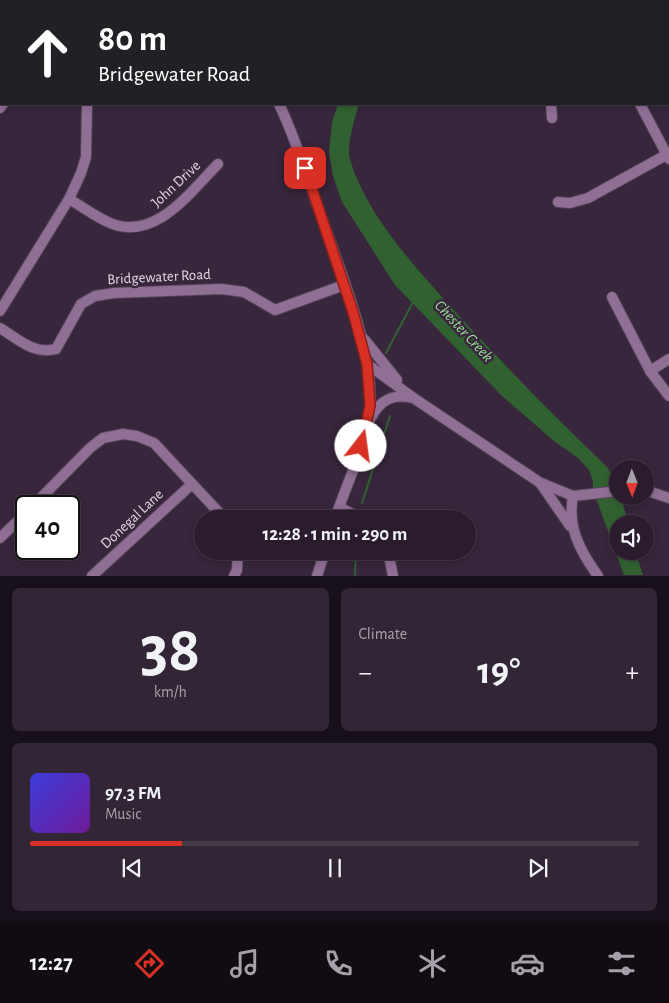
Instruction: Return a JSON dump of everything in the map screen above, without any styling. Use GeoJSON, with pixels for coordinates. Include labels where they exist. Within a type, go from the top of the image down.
{"type":"FeatureCollection","features":[{"type":"Feature","properties":{"kind":"street"},"geometry":{"type":"LineString","coordinates":[[0,311],[70,199],[86,157],[87,105]]}},
{"type":"Feature","properties":{"kind":"street"},"geometry":{"type":"LineString","coordinates":[[278,105],[300,155],[360,332],[367,364],[370,406],[367,426]]}},
{"type":"Feature","properties":{"kind":"street"},"geometry":{"type":"LineString","coordinates":[[551,105],[552,118]]}},
{"type":"Feature","properties":{"kind":"street"},"geometry":{"type":"LineString","coordinates":[[558,202],[570,203],[601,193],[620,179],[668,158],[641,105]]}},
{"type":"Feature","properties":{"kind":"street","name":"John Drive"},"geometry":{"type":"LineString","coordinates":[[70,199],[110,223],[139,227],[160,220],[218,164]]}},
{"type":"Feature","properties":{"kind":"street","name":"Bridgewater Road"},"geometry":{"type":"LineString","coordinates":[[0,328],[34,349],[48,351],[56,348],[81,304],[95,296],[114,292],[221,289],[244,292],[275,310],[344,285]]}},
{"type":"Feature","properties":{"kind":"street"},"geometry":{"type":"LineString","coordinates":[[612,297],[650,371],[669,396]]}},
{"type":"Feature","properties":{"kind":"street"},"geometry":{"type":"LineString","coordinates":[[360,332],[386,368],[415,399]]}},
{"type":"Feature","properties":{"kind":"street"},"geometry":{"type":"LineString","coordinates":[[650,371],[669,359]]}},
{"type":"Feature","properties":{"kind":"street"},"geometry":{"type":"LineString","coordinates":[[367,364],[415,399],[539,482],[573,496],[592,496],[609,493]]}},
{"type":"Feature","properties":{"kind":"street"},"geometry":{"type":"LineString","coordinates":[[338,510],[367,426],[376,406],[394,396],[415,399]]}},
{"type":"Feature","properties":{"kind":"street"},"geometry":{"type":"LineString","coordinates":[[44,495],[90,448],[103,438],[123,434],[137,436],[154,443],[217,510]]}},
{"type":"Feature","properties":{"kind":"street"},"geometry":{"type":"LineString","coordinates":[[539,482],[559,507],[598,576]]}},
{"type":"Feature","properties":{"kind":"street","name":"Donegal Lane"},"geometry":{"type":"LineString","coordinates":[[92,576],[192,484]]}},
{"type":"Feature","properties":{"kind":"street"},"geometry":{"type":"LineString","coordinates":[[654,493],[669,498]]}},
{"type":"Feature","properties":{"kind":"street"},"geometry":{"type":"LineString","coordinates":[[573,496],[571,513],[573,532]]}},
{"type":"Feature","properties":{"kind":"street"},"geometry":{"type":"LineString","coordinates":[[339,507],[345,510]]}},
{"type":"Feature","properties":{"kind":"street"},"geometry":{"type":"LineString","coordinates":[[0,538],[15,524]]}},
{"type":"Feature","properties":{"kind":"street"},"geometry":{"type":"LineString","coordinates":[[234,576],[237,570],[238,560]]}},
{"type":"Feature","properties":{"kind":"street"},"geometry":{"type":"LineString","coordinates":[[317,576],[322,560]]}},
{"type":"Feature","properties":{"kind":"street"},"geometry":{"type":"LineString","coordinates":[[390,560],[393,576]]}},
{"type":"Feature","properties":{"kind":"water","name":"Chester Creek"},"geometry":{"type":"Polygon","coordinates":[[[338,105],[359,105],[353,124],[349,154],[358,181],[368,201],[406,256],[469,327],[527,388],[607,467],[609,470],[609,505],[623,505],[626,515],[609,515],[609,534],[593,490],[593,481],[589,470],[578,458],[554,441],[502,396],[395,285],[342,202],[333,176],[329,153],[332,122],[338,105]]]}},
{"type":"Feature","properties":{"kind":"water"},"geometry":{"type":"Polygon","coordinates":[[[619,560],[638,560],[643,575],[624,575],[619,560]]]}},
{"type":"Feature","properties":{"kind":"waterway"},"geometry":{"type":"LineString","coordinates":[[386,353],[413,302]]}},
{"type":"Feature","properties":{"kind":"waterway"},"geometry":{"type":"LineString","coordinates":[[362,503],[390,416]]}},
{"type":"Feature","properties":{"kind":"waterway"},"geometry":{"type":"LineString","coordinates":[[355,576],[356,560]]}},
{"type":"Feature","properties":{"kind":"route"},"geometry":{"type":"LineString","coordinates":[[305,168],[360,332],[367,364],[370,406],[361,446]]}}]}
